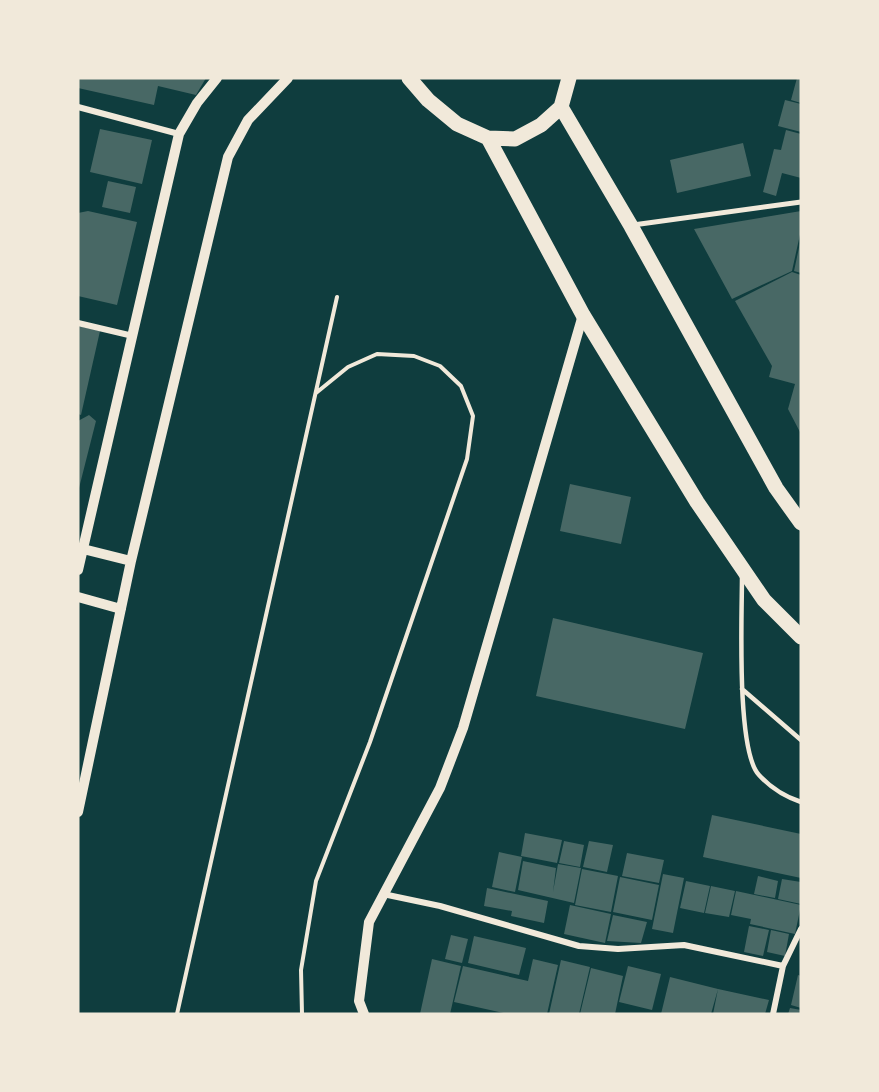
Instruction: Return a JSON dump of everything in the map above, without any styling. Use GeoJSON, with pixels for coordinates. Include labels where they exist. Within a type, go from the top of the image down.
{"type":"FeatureCollection","features":[{"type":"Feature","properties":{"kind":"main road"},"geometry":{"type":"LineString","coordinates":[[409,78],[428,100],[457,124],[488,138],[515,139],[541,125],[561,107],[569,78]]}},
{"type":"Feature","properties":{"kind":"main road"},"geometry":{"type":"LineString","coordinates":[[561,107],[631,225],[776,488],[801,523]]}},
{"type":"Feature","properties":{"kind":"main road"},"geometry":{"type":"LineString","coordinates":[[488,138],[582,315],[697,502],[764,600],[801,637]]}},
{"type":"Feature","properties":{"kind":"street"},"geometry":{"type":"LineString","coordinates":[[78,570],[81,549],[134,336],[179,134],[197,103],[217,78]]}},
{"type":"Feature","properties":{"kind":"street"},"geometry":{"type":"LineString","coordinates":[[78,812],[131,561],[228,157],[248,120],[288,78]]}},
{"type":"Feature","properties":{"kind":"street"},"geometry":{"type":"LineString","coordinates":[[78,107],[179,134]]}},
{"type":"Feature","properties":{"kind":"street"},"geometry":{"type":"LineString","coordinates":[[631,225],[801,202]]}},
{"type":"Feature","properties":{"kind":"street"},"geometry":{"type":"LineString","coordinates":[[364,1014],[359,1001],[369,922],[440,788],[463,728],[582,315]]}},
{"type":"Feature","properties":{"kind":"street"},"geometry":{"type":"LineString","coordinates":[[78,323],[134,336]]}},
{"type":"Feature","properties":{"kind":"street"},"geometry":{"type":"LineString","coordinates":[[81,549],[131,561]]}},
{"type":"Feature","properties":{"kind":"street"},"geometry":{"type":"LineString","coordinates":[[78,597],[121,609]]}},
{"type":"Feature","properties":{"kind":"street"},"geometry":{"type":"LineString","coordinates":[[382,894],[440,906],[579,946],[618,949],[684,945],[783,966]]}},
{"type":"Feature","properties":{"kind":"street"},"geometry":{"type":"LineString","coordinates":[[772,1014],[783,966],[801,929]]}},
{"type":"Feature","properties":{"kind":"lane"},"geometry":{"type":"LineString","coordinates":[[742,567],[742,689],[747,743],[757,774],[788,797],[801,802]]}},
{"type":"Feature","properties":{"kind":"lane"},"geometry":{"type":"LineString","coordinates":[[742,689],[801,740]]}},
{"type":"Feature","properties":{"kind":"path"},"geometry":{"type":"LineString","coordinates":[[177,1014],[338,297]]}},
{"type":"Feature","properties":{"kind":"path"},"geometry":{"type":"LineString","coordinates":[[302,1014],[301,970],[316,881],[370,742],[467,459],[473,416],[461,386],[440,366],[414,356],[376,354],[348,367],[316,393]]}},
{"type":"Feature","properties":{"kind":"building"},"geometry":{"type":"Polygon","coordinates":[[[78,78],[206,78],[196,95],[158,86],[154,105],[78,88],[78,78]]]}},
{"type":"Feature","properties":{"kind":"building"},"geometry":{"type":"Polygon","coordinates":[[[797,78],[801,78],[801,103],[791,100],[797,78]]]}},
{"type":"Feature","properties":{"kind":"building"},"geometry":{"type":"Polygon","coordinates":[[[785,100],[801,104],[801,132],[778,126],[785,100]]]}},
{"type":"Feature","properties":{"kind":"building"},"geometry":{"type":"Polygon","coordinates":[[[100,129],[152,140],[142,184],[90,172],[100,129]]]}},
{"type":"Feature","properties":{"kind":"building"},"geometry":{"type":"Polygon","coordinates":[[[786,130],[801,134],[801,178],[782,173],[776,196],[763,192],[774,149],[781,150],[786,130]]]}},
{"type":"Feature","properties":{"kind":"building"},"geometry":{"type":"Polygon","coordinates":[[[743,143],[751,176],[677,193],[670,160],[743,143]]]}},
{"type":"Feature","properties":{"kind":"building"},"geometry":{"type":"Polygon","coordinates":[[[108,181],[136,187],[130,213],[102,207],[108,181]]]}},
{"type":"Feature","properties":{"kind":"building"},"geometry":{"type":"Polygon","coordinates":[[[88,211],[137,222],[117,305],[78,296],[78,213],[88,211]]]}},
{"type":"Feature","properties":{"kind":"building"},"geometry":{"type":"Polygon","coordinates":[[[801,211],[801,230],[792,271],[732,299],[694,229],[801,211]]]}},
{"type":"Feature","properties":{"kind":"building"},"geometry":{"type":"Polygon","coordinates":[[[801,243],[801,273],[794,271],[801,243]]]}},
{"type":"Feature","properties":{"kind":"building"},"geometry":{"type":"Polygon","coordinates":[[[792,272],[801,275],[801,434],[788,409],[795,384],[769,377],[772,366],[735,301],[792,272]]]}},
{"type":"Feature","properties":{"kind":"building"},"geometry":{"type":"Polygon","coordinates":[[[78,326],[100,331],[81,415],[78,414],[78,326]]]}},
{"type":"Feature","properties":{"kind":"building"},"geometry":{"type":"Polygon","coordinates":[[[89,415],[96,421],[78,492],[78,421],[89,415]]]}},
{"type":"Feature","properties":{"kind":"building"},"geometry":{"type":"Polygon","coordinates":[[[570,484],[631,497],[621,544],[560,531],[570,484]]]}},
{"type":"Feature","properties":{"kind":"building"},"geometry":{"type":"Polygon","coordinates":[[[553,618],[703,653],[685,729],[536,696],[553,618]]]}},
{"type":"Feature","properties":{"kind":"building"},"geometry":{"type":"Polygon","coordinates":[[[712,815],[801,834],[801,878],[703,857],[712,815]]]}},
{"type":"Feature","properties":{"kind":"building"},"geometry":{"type":"Polygon","coordinates":[[[525,833],[562,840],[557,863],[521,856],[525,833]]]}},
{"type":"Feature","properties":{"kind":"building"},"geometry":{"type":"Polygon","coordinates":[[[564,841],[584,845],[580,867],[559,863],[564,841]]]}},
{"type":"Feature","properties":{"kind":"building"},"geometry":{"type":"Polygon","coordinates":[[[589,841],[613,845],[607,872],[583,867],[589,841]]]}},
{"type":"Feature","properties":{"kind":"building"},"geometry":{"type":"Polygon","coordinates":[[[499,852],[522,857],[515,892],[492,887],[499,852]]]}},
{"type":"Feature","properties":{"kind":"building"},"geometry":{"type":"Polygon","coordinates":[[[627,853],[664,860],[659,883],[622,876],[627,853]]]}},
{"type":"Feature","properties":{"kind":"building"},"geometry":{"type":"Polygon","coordinates":[[[523,861],[556,868],[553,892],[558,864],[581,868],[574,903],[518,890],[523,861]]]}},
{"type":"Feature","properties":{"kind":"building"},"geometry":{"type":"Polygon","coordinates":[[[582,869],[618,876],[611,912],[575,905],[582,869]]]}},
{"type":"Feature","properties":{"kind":"building"},"geometry":{"type":"Polygon","coordinates":[[[663,874],[684,878],[673,933],[652,929],[663,874]]]}},
{"type":"Feature","properties":{"kind":"building"},"geometry":{"type":"Polygon","coordinates":[[[758,876],[778,881],[775,898],[754,894],[758,876]]]}},
{"type":"Feature","properties":{"kind":"building"},"geometry":{"type":"Polygon","coordinates":[[[620,877],[659,885],[652,920],[613,912],[620,877]]]}},
{"type":"Feature","properties":{"kind":"building"},"geometry":{"type":"Polygon","coordinates":[[[782,879],[801,882],[801,904],[778,899],[782,879]]]}},
{"type":"Feature","properties":{"kind":"building"},"geometry":{"type":"Polygon","coordinates":[[[686,881],[710,886],[704,913],[680,908],[686,881]]]}},
{"type":"Feature","properties":{"kind":"building"},"geometry":{"type":"Polygon","coordinates":[[[711,886],[735,891],[729,917],[705,913],[711,886]]]}},
{"type":"Feature","properties":{"kind":"building"},"geometry":{"type":"Polygon","coordinates":[[[487,888],[548,901],[544,923],[511,916],[512,911],[484,906],[487,888]]]}},
{"type":"Feature","properties":{"kind":"building"},"geometry":{"type":"Polygon","coordinates":[[[736,891],[801,905],[795,934],[750,924],[751,919],[731,915],[736,891]]]}},
{"type":"Feature","properties":{"kind":"building"},"geometry":{"type":"Polygon","coordinates":[[[570,905],[611,914],[605,943],[564,934],[570,905]]]}},
{"type":"Feature","properties":{"kind":"building"},"geometry":{"type":"Polygon","coordinates":[[[613,915],[647,922],[641,943],[607,941],[613,915]]]}},
{"type":"Feature","properties":{"kind":"building"},"geometry":{"type":"Polygon","coordinates":[[[749,926],[769,930],[763,956],[744,952],[749,926]]]}},
{"type":"Feature","properties":{"kind":"building"},"geometry":{"type":"Polygon","coordinates":[[[771,930],[789,934],[785,956],[767,952],[771,930]]]}},
{"type":"Feature","properties":{"kind":"building"},"geometry":{"type":"Polygon","coordinates":[[[451,935],[468,939],[462,963],[445,959],[451,935]]]}},
{"type":"Feature","properties":{"kind":"building"},"geometry":{"type":"Polygon","coordinates":[[[474,936],[526,948],[519,975],[468,963],[474,936]]]}},
{"type":"Feature","properties":{"kind":"building"},"geometry":{"type":"Polygon","coordinates":[[[432,959],[461,966],[450,1014],[420,1014],[432,959]]]}},
{"type":"Feature","properties":{"kind":"building"},"geometry":{"type":"Polygon","coordinates":[[[533,959],[558,965],[547,1014],[508,1014],[454,1002],[463,966],[528,981],[533,959]]]}},
{"type":"Feature","properties":{"kind":"building"},"geometry":{"type":"Polygon","coordinates":[[[561,960],[590,967],[579,1014],[549,1014],[561,960]]]}},
{"type":"Feature","properties":{"kind":"building"},"geometry":{"type":"Polygon","coordinates":[[[628,966],[661,974],[652,1010],[619,1002],[628,966]]]}},
{"type":"Feature","properties":{"kind":"building"},"geometry":{"type":"Polygon","coordinates":[[[591,968],[623,976],[615,1014],[580,1014],[591,968]]]}},
{"type":"Feature","properties":{"kind":"building"},"geometry":{"type":"Polygon","coordinates":[[[798,975],[801,976],[801,1008],[791,1005],[798,975]]]}},
{"type":"Feature","properties":{"kind":"building"},"geometry":{"type":"Polygon","coordinates":[[[670,977],[718,989],[711,1014],[661,1014],[670,977]]]}},
{"type":"Feature","properties":{"kind":"building"},"geometry":{"type":"Polygon","coordinates":[[[718,989],[769,1000],[765,1014],[713,1014],[718,989]]]}},
{"type":"Feature","properties":{"kind":"building"},"geometry":{"type":"Polygon","coordinates":[[[790,1008],[801,1010],[801,1014],[788,1014],[790,1008]]]}}]}
